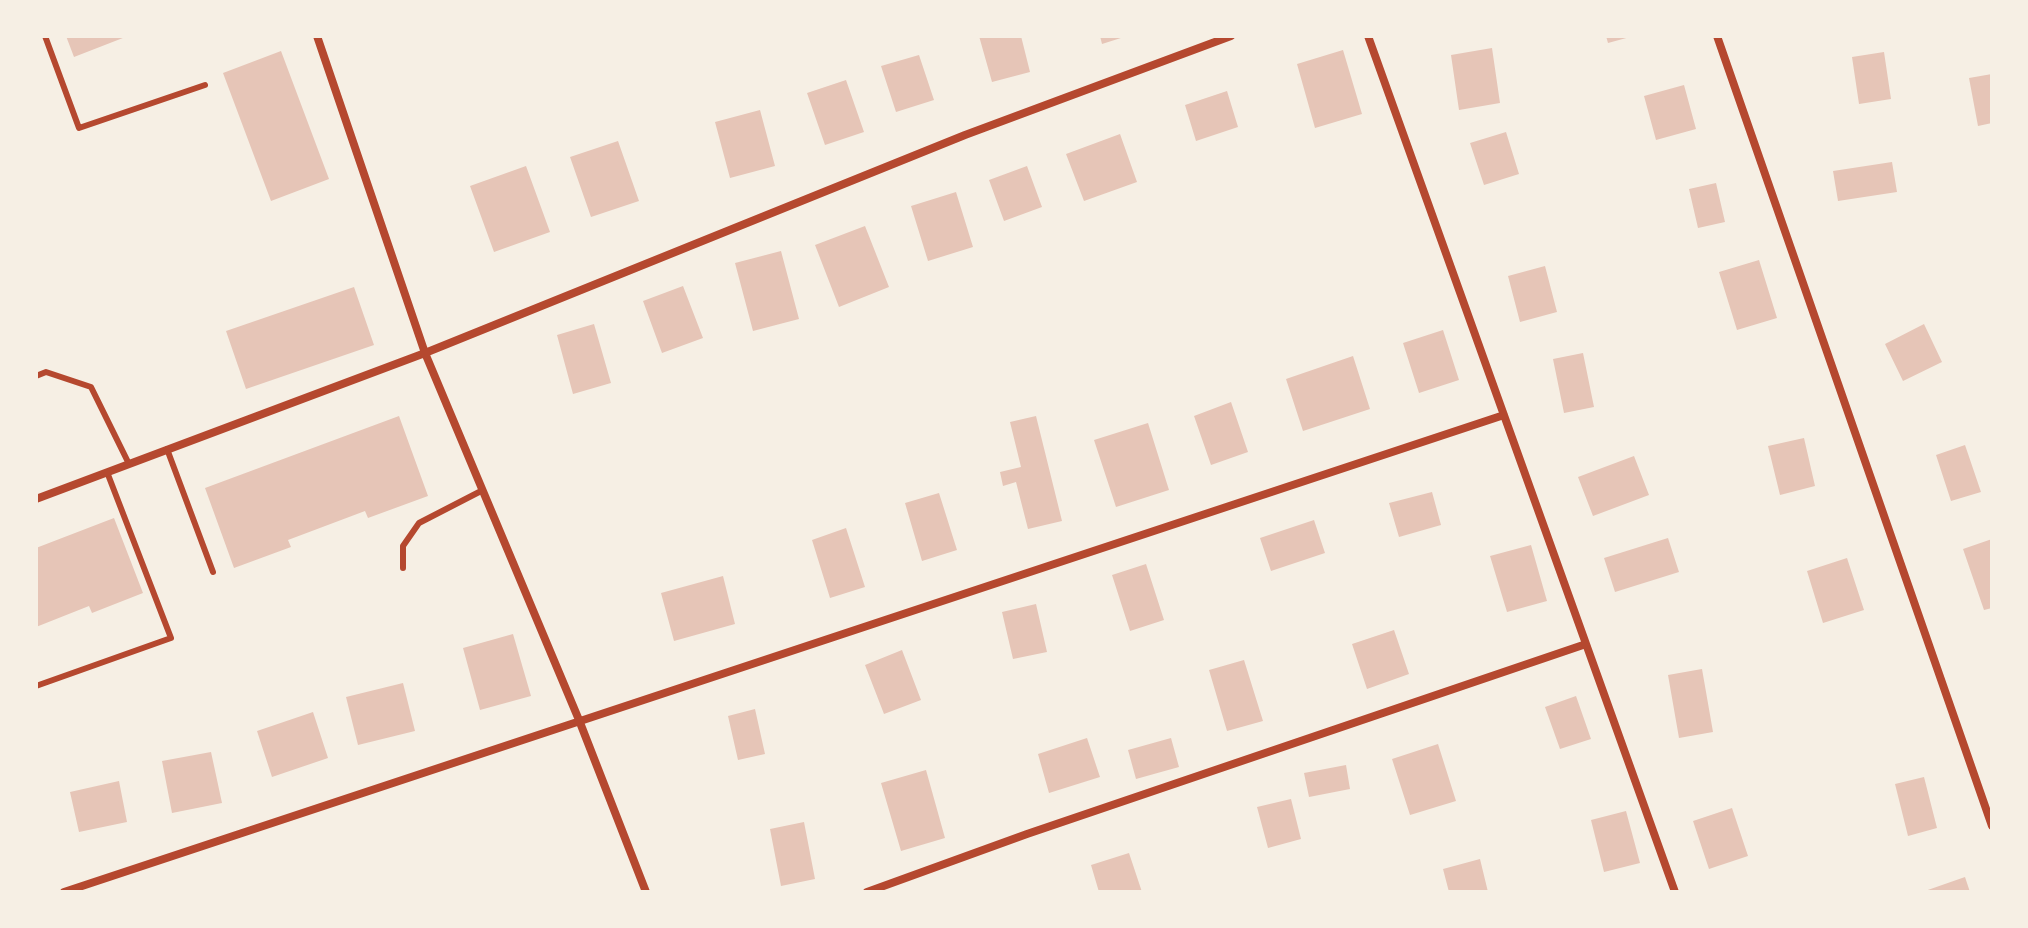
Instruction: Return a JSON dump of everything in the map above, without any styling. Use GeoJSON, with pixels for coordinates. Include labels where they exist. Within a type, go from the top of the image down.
{"type":"FeatureCollection","features":[{"type":"Feature","properties":{"kind":"street"},"geometry":{"type":"LineString","coordinates":[[317,36],[425,353],[579,720],[646,892]]}},
{"type":"Feature","properties":{"kind":"street"},"geometry":{"type":"LineString","coordinates":[[36,499],[425,353],[965,135],[1231,36]]}},
{"type":"Feature","properties":{"kind":"street"},"geometry":{"type":"LineString","coordinates":[[1368,36],[1675,892]]}},
{"type":"Feature","properties":{"kind":"street"},"geometry":{"type":"LineString","coordinates":[[1717,36],[1992,826]]}},
{"type":"Feature","properties":{"kind":"street"},"geometry":{"type":"LineString","coordinates":[[64,892],[1504,415]]}},
{"type":"Feature","properties":{"kind":"street"},"geometry":{"type":"LineString","coordinates":[[867,892],[1027,834],[1586,644]]}},
{"type":"Feature","properties":{"kind":"lane"},"geometry":{"type":"LineString","coordinates":[[45,36],[79,128],[205,85]]}},
{"type":"Feature","properties":{"kind":"lane"},"geometry":{"type":"LineString","coordinates":[[36,376],[46,372],[91,387],[129,464]]}},
{"type":"Feature","properties":{"kind":"lane"},"geometry":{"type":"LineString","coordinates":[[167,449],[213,572]]}},
{"type":"Feature","properties":{"kind":"lane"},"geometry":{"type":"LineString","coordinates":[[36,686],[171,638],[107,472]]}},
{"type":"Feature","properties":{"kind":"lane"},"geometry":{"type":"LineString","coordinates":[[403,568],[403,546],[419,523],[483,490]]}},
{"type":"Feature","properties":{"kind":"building"},"geometry":{"type":"Polygon","coordinates":[[[66,36],[128,36],[74,57],[66,36]]]}},
{"type":"Feature","properties":{"kind":"building"},"geometry":{"type":"Polygon","coordinates":[[[979,36],[1021,36],[1030,72],[992,82],[979,36]]]}},
{"type":"Feature","properties":{"kind":"building"},"geometry":{"type":"Polygon","coordinates":[[[1100,36],[1124,36],[1124,37],[1102,44],[1100,36]]]}},
{"type":"Feature","properties":{"kind":"building"},"geometry":{"type":"Polygon","coordinates":[[[1606,36],[1630,36],[1630,37],[1608,43],[1606,36]]]}},
{"type":"Feature","properties":{"kind":"building"},"geometry":{"type":"Polygon","coordinates":[[[1492,48],[1500,103],[1459,110],[1451,55],[1492,48]]]}},
{"type":"Feature","properties":{"kind":"building"},"geometry":{"type":"Polygon","coordinates":[[[1343,50],[1362,114],[1315,128],[1297,64],[1343,50]]]}},
{"type":"Feature","properties":{"kind":"building"},"geometry":{"type":"Polygon","coordinates":[[[281,51],[329,179],[271,201],[223,73],[281,51]]]}},
{"type":"Feature","properties":{"kind":"building"},"geometry":{"type":"Polygon","coordinates":[[[1884,52],[1891,99],[1859,104],[1852,57],[1884,52]]]}},
{"type":"Feature","properties":{"kind":"building"},"geometry":{"type":"Polygon","coordinates":[[[919,55],[934,100],[896,112],[881,66],[919,55]]]}},
{"type":"Feature","properties":{"kind":"building"},"geometry":{"type":"Polygon","coordinates":[[[1992,74],[1992,123],[1978,126],[1969,78],[1992,74]]]}},
{"type":"Feature","properties":{"kind":"building"},"geometry":{"type":"Polygon","coordinates":[[[846,80],[864,132],[825,145],[807,93],[846,80]]]}},
{"type":"Feature","properties":{"kind":"building"},"geometry":{"type":"Polygon","coordinates":[[[1684,85],[1696,129],[1656,140],[1644,96],[1684,85]]]}},
{"type":"Feature","properties":{"kind":"building"},"geometry":{"type":"Polygon","coordinates":[[[1227,91],[1238,127],[1196,141],[1185,105],[1227,91]]]}},
{"type":"Feature","properties":{"kind":"building"},"geometry":{"type":"Polygon","coordinates":[[[760,110],[775,166],[730,178],[715,122],[760,110]]]}},
{"type":"Feature","properties":{"kind":"building"},"geometry":{"type":"Polygon","coordinates":[[[1506,132],[1519,174],[1484,185],[1470,143],[1506,132]]]}},
{"type":"Feature","properties":{"kind":"building"},"geometry":{"type":"Polygon","coordinates":[[[1120,134],[1137,182],[1084,201],[1066,154],[1120,134]]]}},
{"type":"Feature","properties":{"kind":"building"},"geometry":{"type":"Polygon","coordinates":[[[618,141],[639,201],[591,217],[570,157],[618,141]]]}},
{"type":"Feature","properties":{"kind":"building"},"geometry":{"type":"Polygon","coordinates":[[[1892,162],[1897,192],[1838,201],[1833,171],[1892,162]]]}},
{"type":"Feature","properties":{"kind":"building"},"geometry":{"type":"Polygon","coordinates":[[[526,166],[550,232],[494,252],[470,186],[526,166]]]}},
{"type":"Feature","properties":{"kind":"building"},"geometry":{"type":"Polygon","coordinates":[[[1027,166],[1042,207],[1004,221],[989,180],[1027,166]]]}},
{"type":"Feature","properties":{"kind":"building"},"geometry":{"type":"Polygon","coordinates":[[[1716,183],[1725,222],[1698,228],[1689,189],[1716,183]]]}},
{"type":"Feature","properties":{"kind":"building"},"geometry":{"type":"Polygon","coordinates":[[[956,192],[973,247],[928,261],[911,206],[956,192]]]}},
{"type":"Feature","properties":{"kind":"building"},"geometry":{"type":"Polygon","coordinates":[[[865,226],[889,287],[839,307],[815,245],[865,226]]]}},
{"type":"Feature","properties":{"kind":"building"},"geometry":{"type":"Polygon","coordinates":[[[781,251],[799,319],[753,331],[735,263],[781,251]]]}},
{"type":"Feature","properties":{"kind":"building"},"geometry":{"type":"Polygon","coordinates":[[[1759,260],[1777,318],[1737,330],[1719,272],[1759,260]]]}},
{"type":"Feature","properties":{"kind":"building"},"geometry":{"type":"Polygon","coordinates":[[[1545,266],[1557,312],[1520,322],[1508,276],[1545,266]]]}},
{"type":"Feature","properties":{"kind":"building"},"geometry":{"type":"Polygon","coordinates":[[[683,286],[703,338],[662,353],[643,301],[683,286]]]}},
{"type":"Feature","properties":{"kind":"building"},"geometry":{"type":"Polygon","coordinates":[[[354,287],[374,345],[246,389],[226,331],[354,287]]]}},
{"type":"Feature","properties":{"kind":"building"},"geometry":{"type":"Polygon","coordinates":[[[594,324],[611,383],[573,394],[557,335],[594,324]]]}},
{"type":"Feature","properties":{"kind":"building"},"geometry":{"type":"Polygon","coordinates":[[[1924,324],[1942,362],[1903,381],[1885,344],[1924,324]]]}},
{"type":"Feature","properties":{"kind":"building"},"geometry":{"type":"Polygon","coordinates":[[[1443,330],[1459,380],[1419,393],[1403,343],[1443,330]]]}},
{"type":"Feature","properties":{"kind":"building"},"geometry":{"type":"Polygon","coordinates":[[[1583,353],[1594,407],[1564,413],[1553,359],[1583,353]]]}},
{"type":"Feature","properties":{"kind":"building"},"geometry":{"type":"Polygon","coordinates":[[[1353,356],[1370,409],[1303,431],[1286,379],[1353,356]]]}},
{"type":"Feature","properties":{"kind":"building"},"geometry":{"type":"Polygon","coordinates":[[[1231,402],[1248,452],[1211,465],[1194,416],[1231,402]]]}},
{"type":"Feature","properties":{"kind":"building"},"geometry":{"type":"Polygon","coordinates":[[[399,416],[428,496],[368,518],[365,511],[288,540],[291,547],[234,568],[205,488],[399,416]]]}},
{"type":"Feature","properties":{"kind":"building"},"geometry":{"type":"Polygon","coordinates":[[[1036,416],[1062,521],[1028,529],[1016,482],[1003,486],[1000,472],[1021,467],[1010,422],[1036,416]]]}},
{"type":"Feature","properties":{"kind":"building"},"geometry":{"type":"Polygon","coordinates":[[[1148,423],[1169,490],[1116,507],[1094,440],[1148,423]]]}},
{"type":"Feature","properties":{"kind":"building"},"geometry":{"type":"Polygon","coordinates":[[[1804,438],[1815,486],[1780,495],[1768,446],[1804,438]]]}},
{"type":"Feature","properties":{"kind":"building"},"geometry":{"type":"Polygon","coordinates":[[[1965,445],[1981,492],[1951,501],[1936,455],[1965,445]]]}},
{"type":"Feature","properties":{"kind":"building"},"geometry":{"type":"Polygon","coordinates":[[[1634,456],[1649,495],[1593,516],[1578,477],[1634,456]]]}},
{"type":"Feature","properties":{"kind":"building"},"geometry":{"type":"Polygon","coordinates":[[[1432,492],[1441,525],[1399,537],[1389,503],[1432,492]]]}},
{"type":"Feature","properties":{"kind":"building"},"geometry":{"type":"Polygon","coordinates":[[[939,493],[957,550],[922,561],[905,503],[939,493]]]}},
{"type":"Feature","properties":{"kind":"building"},"geometry":{"type":"Polygon","coordinates":[[[114,518],[143,593],[92,613],[89,606],[36,627],[36,548],[114,518]]]}},
{"type":"Feature","properties":{"kind":"building"},"geometry":{"type":"Polygon","coordinates":[[[1314,520],[1325,553],[1271,571],[1260,538],[1314,520]]]}},
{"type":"Feature","properties":{"kind":"building"},"geometry":{"type":"Polygon","coordinates":[[[846,528],[865,587],[830,598],[812,540],[846,528]]]}},
{"type":"Feature","properties":{"kind":"building"},"geometry":{"type":"Polygon","coordinates":[[[1668,538],[1679,572],[1615,592],[1604,558],[1668,538]]]}},
{"type":"Feature","properties":{"kind":"building"},"geometry":{"type":"Polygon","coordinates":[[[1992,539],[1992,608],[1984,610],[1963,549],[1992,539]]]}},
{"type":"Feature","properties":{"kind":"building"},"geometry":{"type":"Polygon","coordinates":[[[1531,545],[1547,601],[1507,612],[1490,556],[1531,545]]]}},
{"type":"Feature","properties":{"kind":"building"},"geometry":{"type":"Polygon","coordinates":[[[1847,558],[1864,610],[1823,623],[1807,571],[1847,558]]]}},
{"type":"Feature","properties":{"kind":"building"},"geometry":{"type":"Polygon","coordinates":[[[1146,564],[1164,620],[1130,631],[1112,575],[1146,564]]]}},
{"type":"Feature","properties":{"kind":"building"},"geometry":{"type":"Polygon","coordinates":[[[723,576],[735,624],[674,641],[661,593],[723,576]]]}},
{"type":"Feature","properties":{"kind":"building"},"geometry":{"type":"Polygon","coordinates":[[[1036,604],[1047,652],[1013,659],[1002,612],[1036,604]]]}},
{"type":"Feature","properties":{"kind":"building"},"geometry":{"type":"Polygon","coordinates":[[[1394,630],[1409,674],[1367,689],[1352,644],[1394,630]]]}},
{"type":"Feature","properties":{"kind":"building"},"geometry":{"type":"Polygon","coordinates":[[[513,634],[531,696],[480,710],[463,648],[513,634]]]}},
{"type":"Feature","properties":{"kind":"building"},"geometry":{"type":"Polygon","coordinates":[[[902,650],[921,700],[884,714],[865,665],[902,650]]]}},
{"type":"Feature","properties":{"kind":"building"},"geometry":{"type":"Polygon","coordinates":[[[1244,660],[1263,721],[1227,731],[1209,670],[1244,660]]]}},
{"type":"Feature","properties":{"kind":"building"},"geometry":{"type":"Polygon","coordinates":[[[1702,669],[1713,732],[1679,738],[1668,675],[1702,669]]]}},
{"type":"Feature","properties":{"kind":"building"},"geometry":{"type":"Polygon","coordinates":[[[403,683],[415,731],[358,745],[346,697],[403,683]]]}},
{"type":"Feature","properties":{"kind":"building"},"geometry":{"type":"Polygon","coordinates":[[[1576,696],[1591,739],[1560,749],[1545,707],[1576,696]]]}},
{"type":"Feature","properties":{"kind":"building"},"geometry":{"type":"Polygon","coordinates":[[[755,709],[765,754],[738,760],[728,716],[755,709]]]}},
{"type":"Feature","properties":{"kind":"building"},"geometry":{"type":"Polygon","coordinates":[[[313,712],[328,758],[272,777],[257,731],[313,712]]]}},
{"type":"Feature","properties":{"kind":"building"},"geometry":{"type":"Polygon","coordinates":[[[1087,738],[1100,777],[1049,793],[1038,754],[1087,738]]]}},
{"type":"Feature","properties":{"kind":"building"},"geometry":{"type":"Polygon","coordinates":[[[1171,738],[1179,767],[1136,779],[1128,750],[1171,738]]]}},
{"type":"Feature","properties":{"kind":"building"},"geometry":{"type":"Polygon","coordinates":[[[1438,744],[1456,801],[1410,815],[1392,759],[1438,744]]]}},
{"type":"Feature","properties":{"kind":"building"},"geometry":{"type":"Polygon","coordinates":[[[211,752],[222,803],[172,813],[162,761],[211,752]]]}},
{"type":"Feature","properties":{"kind":"building"},"geometry":{"type":"Polygon","coordinates":[[[1346,765],[1350,789],[1309,797],[1304,773],[1346,765]]]}},
{"type":"Feature","properties":{"kind":"building"},"geometry":{"type":"Polygon","coordinates":[[[926,770],[945,838],[901,851],[881,783],[926,770]]]}},
{"type":"Feature","properties":{"kind":"building"},"geometry":{"type":"Polygon","coordinates":[[[1924,777],[1937,828],[1908,836],[1895,784],[1924,777]]]}},
{"type":"Feature","properties":{"kind":"building"},"geometry":{"type":"Polygon","coordinates":[[[119,781],[127,822],[79,832],[70,792],[119,781]]]}},
{"type":"Feature","properties":{"kind":"building"},"geometry":{"type":"Polygon","coordinates":[[[1291,799],[1301,839],[1268,848],[1257,807],[1291,799]]]}},
{"type":"Feature","properties":{"kind":"building"},"geometry":{"type":"Polygon","coordinates":[[[1732,808],[1748,856],[1709,869],[1693,821],[1732,808]]]}},
{"type":"Feature","properties":{"kind":"building"},"geometry":{"type":"Polygon","coordinates":[[[1626,811],[1640,863],[1604,872],[1591,820],[1626,811]]]}},
{"type":"Feature","properties":{"kind":"building"},"geometry":{"type":"Polygon","coordinates":[[[804,822],[815,879],[781,886],[770,829],[804,822]]]}},
{"type":"Feature","properties":{"kind":"building"},"geometry":{"type":"Polygon","coordinates":[[[1129,853],[1142,892],[1099,892],[1091,865],[1129,853]]]}},
{"type":"Feature","properties":{"kind":"building"},"geometry":{"type":"Polygon","coordinates":[[[1480,859],[1488,892],[1449,892],[1443,869],[1480,859]]]}},
{"type":"Feature","properties":{"kind":"building"},"geometry":{"type":"Polygon","coordinates":[[[1965,877],[1970,892],[1922,892],[1965,877]]]}}]}
